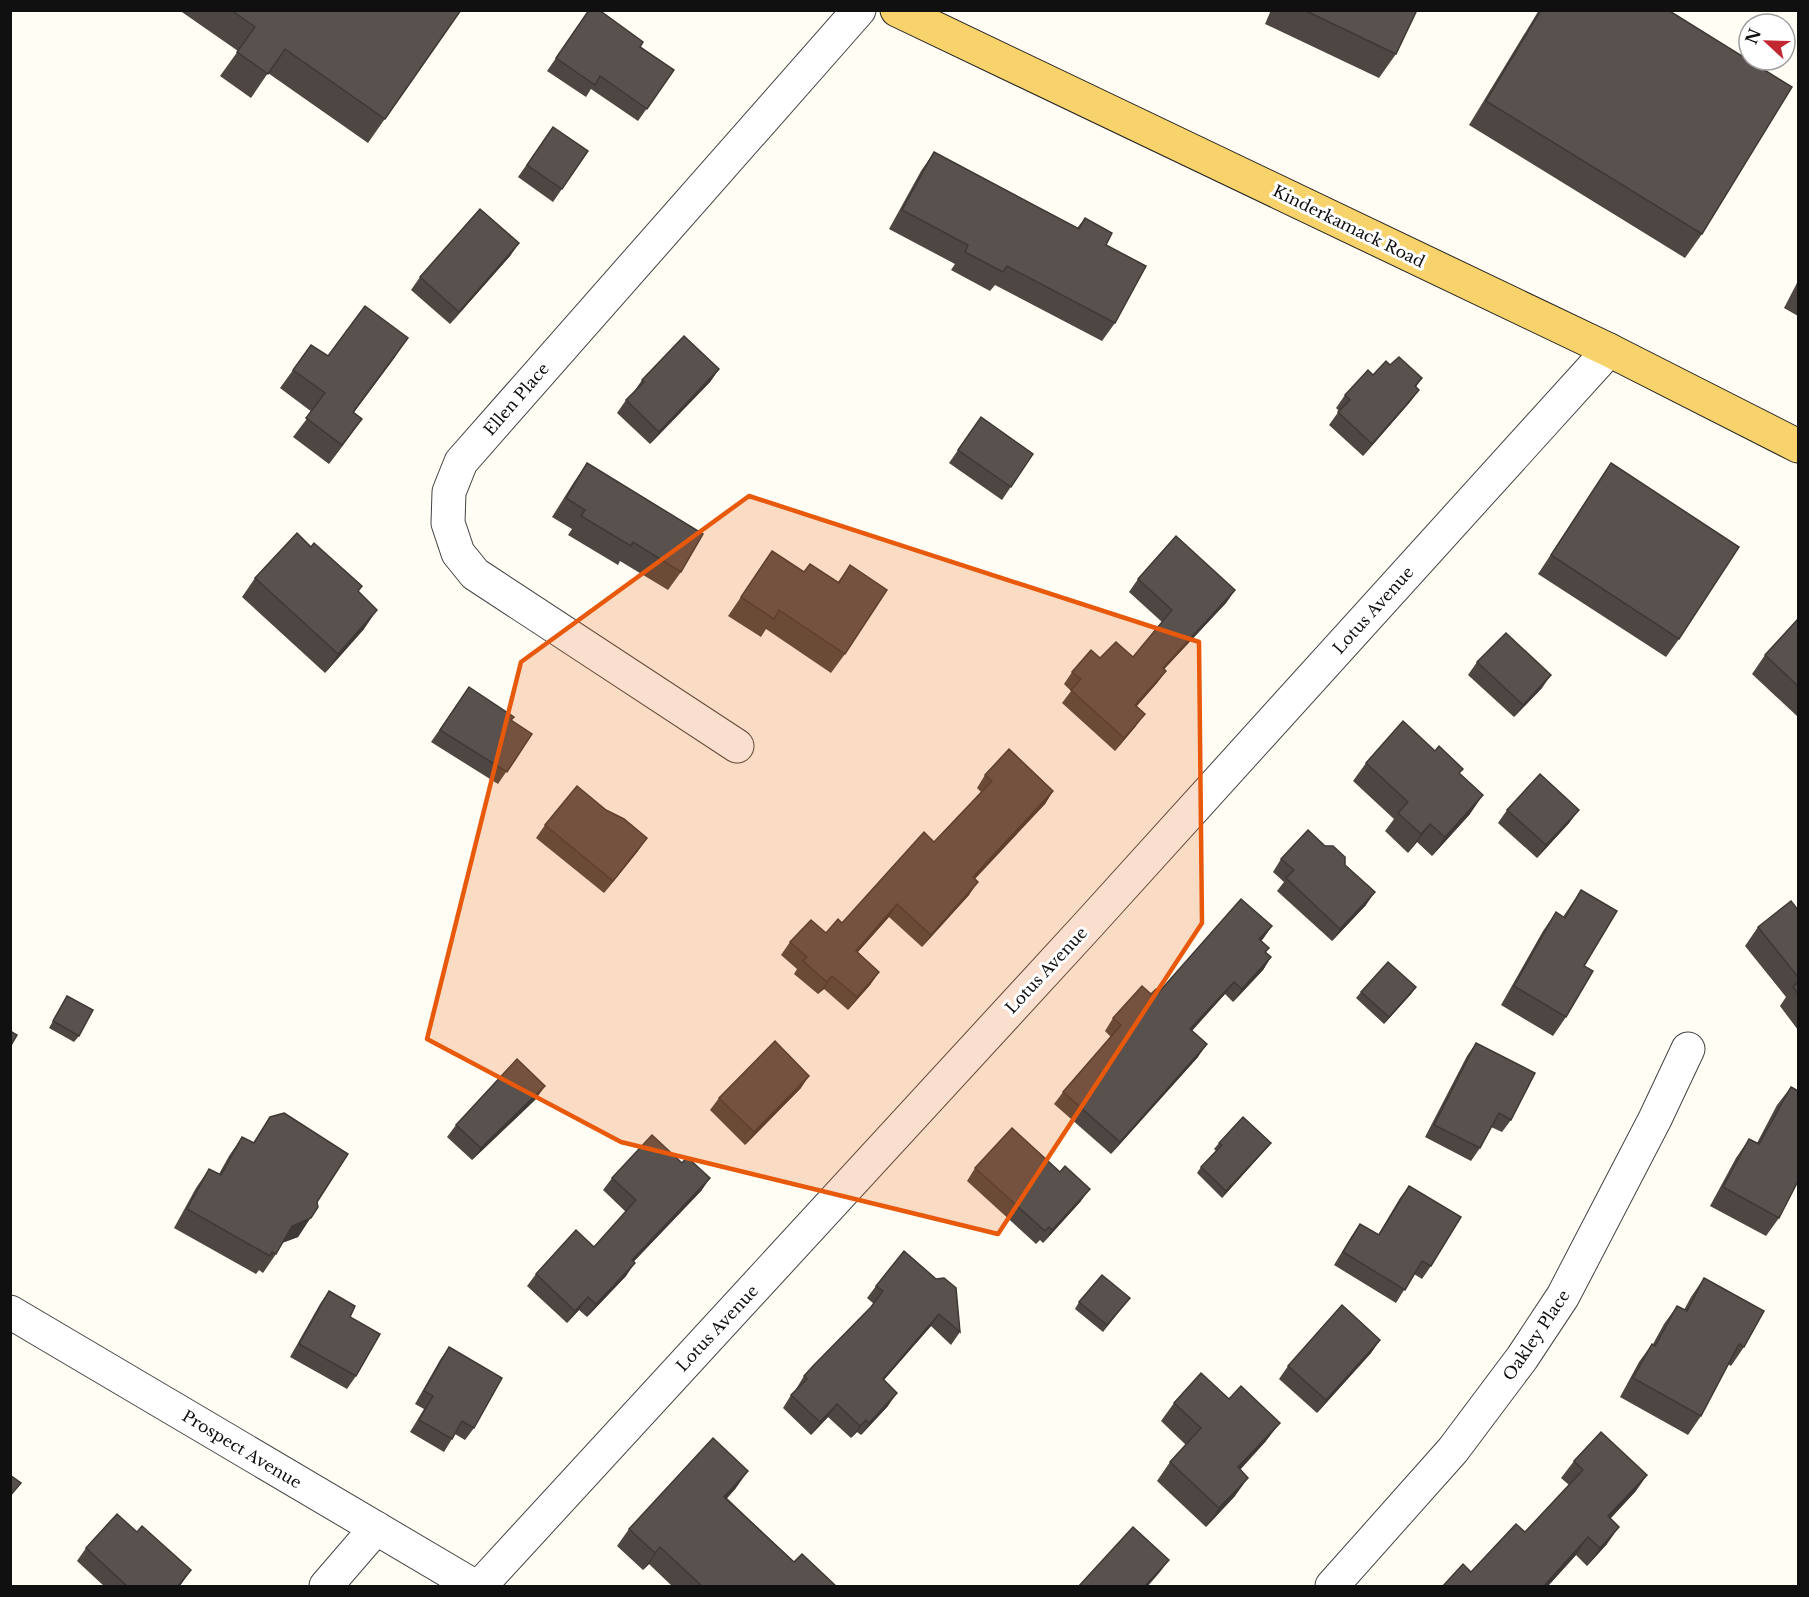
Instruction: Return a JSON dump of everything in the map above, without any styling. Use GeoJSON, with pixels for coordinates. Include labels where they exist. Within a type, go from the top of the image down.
{"type":"FeatureCollection","features":[{"type":"Feature","properties":{"kind":"main road","name":"Kinderkamack Road"},"geometry":{"type":"LineString","coordinates":[[897,10],[1609,350],[1798,446]]}},
{"type":"Feature","properties":{"kind":"street","name":"Ellen Place"},"geometry":{"type":"LineString","coordinates":[[737,746],[476,574],[458,553],[448,523],[449,492],[461,462],[859,10]]}},
{"type":"Feature","properties":{"kind":"street","name":"Lotus Avenue"},"geometry":{"type":"LineString","coordinates":[[480,1587],[1081,933],[1609,350]]}},
{"type":"Feature","properties":{"kind":"street","name":"Oakley Place"},"geometry":{"type":"LineString","coordinates":[[1332,1587],[1453,1450],[1534,1340],[1563,1296],[1655,1119],[1688,1049]]}},
{"type":"Feature","properties":{"kind":"street","name":"Prospect Avenue"},"geometry":{"type":"LineString","coordinates":[[10,1312],[474,1587]]}},
{"type":"Feature","properties":{"kind":"street"},"geometry":{"type":"LineString","coordinates":[[326,1587],[376,1528]]}},
{"type":"Feature","properties":{"kind":"highlighted area"},"geometry":{"type":"Polygon","coordinates":[[[749,496],[1199,642],[1202,923],[998,1234],[621,1142],[427,1039],[521,662],[749,496]]]}},
{"type":"Feature","properties":{"kind":"building"},"geometry":{"type":"Polygon","coordinates":[[[231,10],[461,10],[385,119],[285,49],[268,74],[237,52],[255,27],[231,10]]]}},
{"type":"Feature","properties":{"kind":"building"},"geometry":{"type":"Polygon","coordinates":[[[589,10],[599,10],[643,42],[640,47],[674,70],[647,109],[600,76],[595,85],[556,58],[589,10]]]}},
{"type":"Feature","properties":{"kind":"building"},"geometry":{"type":"Polygon","coordinates":[[[1304,10],[1417,10],[1396,54],[1304,10]]]}},
{"type":"Feature","properties":{"kind":"building"},"geometry":{"type":"Polygon","coordinates":[[[1541,10],[1668,10],[1737,53],[1737,72],[1768,72],[1792,87],[1702,234],[1486,101],[1541,10]]]}},
{"type":"Feature","properties":{"kind":"building"},"geometry":{"type":"Polygon","coordinates":[[[553,127],[588,151],[562,189],[527,165],[553,127]]]}},
{"type":"Feature","properties":{"kind":"building"},"geometry":{"type":"Polygon","coordinates":[[[934,152],[1079,229],[1085,218],[1112,233],[1106,245],[1146,266],[1115,323],[1007,266],[1003,272],[965,252],[968,245],[902,210],[934,152]]]}},
{"type":"Feature","properties":{"kind":"building"},"geometry":{"type":"Polygon","coordinates":[[[480,209],[519,243],[459,312],[420,277],[480,209]]]}},
{"type":"Feature","properties":{"kind":"building"},"geometry":{"type":"Polygon","coordinates":[[[365,306],[408,338],[353,412],[362,419],[342,445],[306,418],[325,393],[293,370],[311,345],[328,356],[365,306]]]}},
{"type":"Feature","properties":{"kind":"building"},"geometry":{"type":"Polygon","coordinates":[[[684,336],[719,369],[659,432],[626,400],[684,336]]]}},
{"type":"Feature","properties":{"kind":"building"},"geometry":{"type":"Polygon","coordinates":[[[1399,357],[1422,378],[1415,386],[1419,390],[1372,444],[1338,412],[1350,400],[1345,395],[1368,370],[1373,375],[1386,361],[1390,365],[1399,357]]]}},
{"type":"Feature","properties":{"kind":"building"},"geometry":{"type":"Polygon","coordinates":[[[981,417],[1033,454],[1011,487],[958,450],[981,417]]]}},
{"type":"Feature","properties":{"kind":"building"},"geometry":{"type":"Polygon","coordinates":[[[587,463],[703,534],[681,572],[633,542],[631,546],[581,516],[585,510],[566,498],[587,463]]]}},
{"type":"Feature","properties":{"kind":"building"},"geometry":{"type":"Polygon","coordinates":[[[1611,463],[1739,547],[1679,639],[1551,555],[1611,463]]]}},
{"type":"Feature","properties":{"kind":"building"},"geometry":{"type":"Polygon","coordinates":[[[297,533],[311,547],[314,543],[362,586],[358,591],[377,610],[338,654],[255,578],[297,533]]]}},
{"type":"Feature","properties":{"kind":"building"},"geometry":{"type":"Polygon","coordinates":[[[1176,536],[1235,590],[1163,668],[1166,671],[1135,705],[1145,714],[1124,738],[1071,690],[1081,679],[1072,672],[1091,650],[1100,658],[1116,642],[1133,657],[1172,610],[1138,579],[1176,536]]]}},
{"type":"Feature","properties":{"kind":"building"},"geometry":{"type":"Polygon","coordinates":[[[772,551],[804,572],[810,564],[839,583],[850,565],[887,590],[845,654],[779,610],[774,619],[741,597],[772,551]]]}},
{"type":"Feature","properties":{"kind":"building"},"geometry":{"type":"Polygon","coordinates":[[[1798,619],[1798,686],[1765,655],[1798,619]]]}},
{"type":"Feature","properties":{"kind":"building"},"geometry":{"type":"Polygon","coordinates":[[[1506,633],[1551,675],[1523,705],[1477,662],[1506,633]]]}},
{"type":"Feature","properties":{"kind":"building"},"geometry":{"type":"Polygon","coordinates":[[[469,687],[514,717],[511,720],[532,734],[507,772],[440,730],[469,687]]]}},
{"type":"Feature","properties":{"kind":"building"},"geometry":{"type":"Polygon","coordinates":[[[1403,721],[1435,751],[1439,746],[1463,769],[1459,773],[1483,795],[1445,837],[1430,824],[1421,834],[1398,813],[1408,802],[1366,763],[1403,721]]]}},
{"type":"Feature","properties":{"kind":"building"},"geometry":{"type":"Polygon","coordinates":[[[1009,749],[1053,791],[973,877],[978,882],[931,935],[897,904],[856,951],[879,972],[857,997],[832,976],[827,982],[803,961],[807,957],[790,942],[811,920],[826,933],[838,919],[842,923],[924,832],[934,842],[992,781],[985,775],[1009,749]]]}},
{"type":"Feature","properties":{"kind":"building"},"geometry":{"type":"Polygon","coordinates":[[[1540,774],[1579,810],[1546,845],[1507,810],[1540,774]]]}},
{"type":"Feature","properties":{"kind":"building"},"geometry":{"type":"Polygon","coordinates":[[[577,786],[606,810],[624,819],[647,838],[613,881],[545,825],[577,786]]]}},
{"type":"Feature","properties":{"kind":"building"},"geometry":{"type":"Polygon","coordinates":[[[1308,830],[1325,846],[1333,846],[1345,857],[1345,865],[1375,892],[1340,929],[1286,878],[1294,870],[1281,859],[1308,830]]]}},
{"type":"Feature","properties":{"kind":"building"},"geometry":{"type":"Polygon","coordinates":[[[1581,890],[1617,911],[1584,966],[1593,971],[1566,1017],[1514,986],[1556,912],[1565,918],[1581,890]]]}},
{"type":"Feature","properties":{"kind":"building"},"geometry":{"type":"Polygon","coordinates":[[[1241,899],[1272,926],[1259,939],[1269,948],[1265,952],[1271,957],[1242,989],[1234,982],[1190,1029],[1207,1044],[1120,1142],[1063,1092],[1121,1025],[1113,1018],[1142,986],[1151,994],[1156,989],[1159,992],[1241,899]]]}},
{"type":"Feature","properties":{"kind":"building"},"geometry":{"type":"Polygon","coordinates":[[[1791,901],[1798,910],[1798,977],[1758,927],[1791,901]]]}},
{"type":"Feature","properties":{"kind":"building"},"geometry":{"type":"Polygon","coordinates":[[[1388,962],[1416,987],[1389,1017],[1361,992],[1388,962]]]}},
{"type":"Feature","properties":{"kind":"building"},"geometry":{"type":"Polygon","coordinates":[[[1798,982],[1798,994],[1793,987],[1798,982]]]}},
{"type":"Feature","properties":{"kind":"building"},"geometry":{"type":"Polygon","coordinates":[[[67,996],[93,1010],[79,1036],[53,1021],[67,996]]]}},
{"type":"Feature","properties":{"kind":"building"},"geometry":{"type":"Polygon","coordinates":[[[10,1031],[17,1035],[10,1047],[10,1031]]]}},
{"type":"Feature","properties":{"kind":"building"},"geometry":{"type":"Polygon","coordinates":[[[775,1041],[809,1076],[754,1132],[719,1098],[775,1041]]]}},
{"type":"Feature","properties":{"kind":"building"},"geometry":{"type":"Polygon","coordinates":[[[1476,1043],[1535,1073],[1511,1120],[1499,1113],[1480,1148],[1434,1125],[1476,1043]]]}},
{"type":"Feature","properties":{"kind":"building"},"geometry":{"type":"Polygon","coordinates":[[[517,1059],[545,1086],[481,1148],[456,1125],[517,1059]]]}},
{"type":"Feature","properties":{"kind":"building"},"geometry":{"type":"Polygon","coordinates":[[[1791,1087],[1798,1091],[1798,1181],[1779,1218],[1723,1187],[1749,1139],[1759,1144],[1791,1087]]]}},
{"type":"Feature","properties":{"kind":"building"},"geometry":{"type":"Polygon","coordinates":[[[284,1113],[348,1154],[317,1202],[318,1207],[311,1218],[292,1226],[276,1254],[272,1252],[270,1256],[187,1209],[209,1169],[221,1175],[242,1137],[254,1143],[270,1117],[284,1113]]]}},
{"type":"Feature","properties":{"kind":"building"},"geometry":{"type":"Polygon","coordinates":[[[1243,1117],[1271,1143],[1226,1191],[1201,1167],[1222,1145],[1219,1143],[1243,1117]]]}},
{"type":"Feature","properties":{"kind":"building"},"geometry":{"type":"Polygon","coordinates":[[[1012,1128],[1060,1172],[1065,1166],[1090,1189],[1052,1230],[1049,1227],[1045,1231],[975,1168],[1012,1128]]]}},
{"type":"Feature","properties":{"kind":"building"},"geometry":{"type":"Polygon","coordinates":[[[652,1135],[682,1163],[687,1157],[710,1178],[632,1260],[635,1263],[596,1304],[588,1297],[575,1311],[536,1274],[576,1230],[594,1247],[636,1200],[612,1178],[652,1135]]]}},
{"type":"Feature","properties":{"kind":"building"},"geometry":{"type":"Polygon","coordinates":[[[1409,1186],[1461,1217],[1431,1266],[1422,1261],[1405,1290],[1343,1252],[1360,1224],[1379,1235],[1409,1186]]]}},
{"type":"Feature","properties":{"kind":"building"},"geometry":{"type":"Polygon","coordinates":[[[904,1251],[936,1279],[944,1278],[956,1288],[960,1332],[939,1314],[883,1379],[897,1393],[869,1423],[866,1420],[860,1426],[837,1404],[820,1422],[791,1395],[807,1379],[804,1376],[813,1366],[871,1307],[883,1291],[876,1286],[904,1251]]]}},
{"type":"Feature","properties":{"kind":"building"},"geometry":{"type":"Polygon","coordinates":[[[1102,1275],[1130,1298],[1107,1325],[1079,1302],[1102,1275]]]}},
{"type":"Feature","properties":{"kind":"building"},"geometry":{"type":"Polygon","coordinates":[[[1704,1278],[1764,1311],[1744,1347],[1739,1344],[1701,1416],[1633,1378],[1652,1344],[1655,1346],[1677,1306],[1687,1311],[1704,1278]]]}},
{"type":"Feature","properties":{"kind":"building"},"geometry":{"type":"Polygon","coordinates":[[[329,1291],[355,1306],[350,1317],[380,1334],[356,1376],[299,1344],[329,1291]]]}},
{"type":"Feature","properties":{"kind":"building"},"geometry":{"type":"Polygon","coordinates":[[[1342,1305],[1380,1340],[1326,1400],[1288,1366],[1342,1305]]]}},
{"type":"Feature","properties":{"kind":"building"},"geometry":{"type":"Polygon","coordinates":[[[449,1347],[502,1378],[474,1428],[462,1421],[452,1439],[419,1420],[433,1396],[424,1391],[449,1347]]]}},
{"type":"Feature","properties":{"kind":"building"},"geometry":{"type":"Polygon","coordinates":[[[1201,1373],[1229,1399],[1241,1386],[1280,1423],[1238,1467],[1248,1478],[1219,1508],[1170,1462],[1201,1428],[1174,1403],[1201,1373]]]}},
{"type":"Feature","properties":{"kind":"building"},"geometry":{"type":"Polygon","coordinates":[[[1601,1432],[1647,1475],[1608,1516],[1619,1527],[1600,1548],[1588,1537],[1543,1587],[1442,1587],[1463,1564],[1471,1572],[1516,1524],[1525,1532],[1583,1470],[1574,1461],[1601,1432]]]}},
{"type":"Feature","properties":{"kind":"building"},"geometry":{"type":"Polygon","coordinates":[[[713,1438],[748,1471],[724,1497],[794,1562],[802,1554],[837,1587],[703,1587],[660,1547],[655,1553],[629,1529],[713,1438]]]}},
{"type":"Feature","properties":{"kind":"building"},"geometry":{"type":"Polygon","coordinates":[[[10,1475],[21,1483],[10,1496],[10,1475]]]}},
{"type":"Feature","properties":{"kind":"building"},"geometry":{"type":"Polygon","coordinates":[[[117,1514],[137,1532],[142,1526],[191,1570],[177,1587],[128,1587],[86,1548],[117,1514]]]}},
{"type":"Feature","properties":{"kind":"building"},"geometry":{"type":"Polygon","coordinates":[[[1133,1527],[1169,1560],[1144,1587],[1078,1587],[1133,1527]]]}}]}
